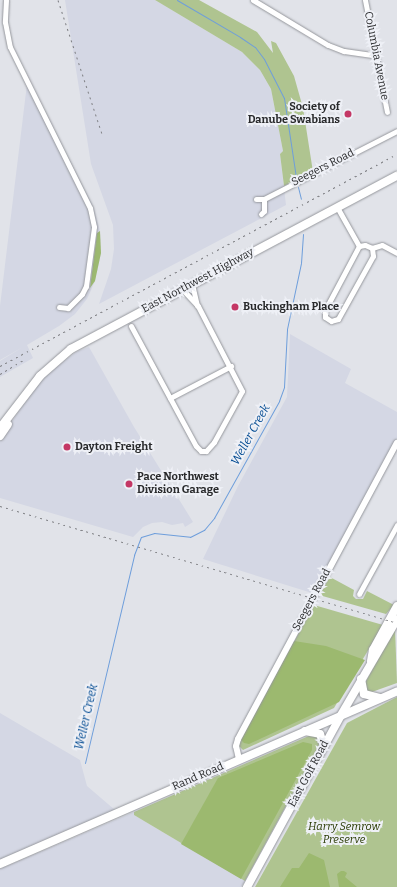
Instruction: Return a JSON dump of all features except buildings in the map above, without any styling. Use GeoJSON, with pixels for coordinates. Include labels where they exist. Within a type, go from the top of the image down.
{"type":"FeatureCollection","features":[{"type":"Feature","properties":{"kind":"main road","name":"East Northwest Highway"},"geometry":{"type":"LineString","coordinates":[[0,428],[40,376],[71,349],[397,176]]}},
{"type":"Feature","properties":{"kind":"main road","name":"East Northwest Highway"},"geometry":{"type":"LineString","coordinates":[[0,436],[15,413],[16,408]]}},
{"type":"Feature","properties":{"kind":"main road","name":"East Golf Road"},"geometry":{"type":"LineString","coordinates":[[371,661],[373,650],[397,606]]}},
{"type":"Feature","properties":{"kind":"main road","name":"East Golf Road"},"geometry":{"type":"LineString","coordinates":[[248,887],[340,715],[371,661],[379,653],[397,619]]}},
{"type":"Feature","properties":{"kind":"main road"},"geometry":{"type":"LineString","coordinates":[[361,679],[364,694],[381,698]]}},
{"type":"Feature","properties":{"kind":"main road","name":"Rand Road"},"geometry":{"type":"LineString","coordinates":[[0,864],[397,691]]}},
{"type":"Feature","properties":{"kind":"main road"},"geometry":{"type":"LineString","coordinates":[[304,731],[320,734],[324,746]]}},
{"type":"Feature","properties":{"kind":"street"},"geometry":{"type":"LineString","coordinates":[[6,0],[5,22],[10,47],[90,208],[94,227],[86,286],[82,294],[68,308],[59,307]]}},
{"type":"Feature","properties":{"kind":"street"},"geometry":{"type":"LineString","coordinates":[[253,0],[328,45],[344,51],[374,56]]}},
{"type":"Feature","properties":{"kind":"street","name":"Columbia Avenue"},"geometry":{"type":"LineString","coordinates":[[364,1],[386,112]]}},
{"type":"Feature","properties":{"kind":"street","name":"Seegers Road"},"geometry":{"type":"LineString","coordinates":[[256,200],[264,199],[397,131]]}},
{"type":"Feature","properties":{"kind":"street"},"geometry":{"type":"LineString","coordinates":[[261,214],[264,211],[264,199]]}},
{"type":"Feature","properties":{"kind":"street"},"geometry":{"type":"LineString","coordinates":[[337,207],[359,246]]}},
{"type":"Feature","properties":{"kind":"street"},"geometry":{"type":"LineString","coordinates":[[359,246],[372,248],[382,245],[397,253]]}},
{"type":"Feature","properties":{"kind":"street"},"geometry":{"type":"LineString","coordinates":[[359,246],[325,310],[325,317],[331,321],[338,319],[373,256],[372,248]]}},
{"type":"Feature","properties":{"kind":"street"},"geometry":{"type":"LineString","coordinates":[[131,326],[196,446],[206,451],[214,442],[242,391],[231,366],[198,306],[192,284]]}},
{"type":"Feature","properties":{"kind":"street"},"geometry":{"type":"LineString","coordinates":[[182,289],[198,306]]}},
{"type":"Feature","properties":{"kind":"street"},"geometry":{"type":"LineString","coordinates":[[170,398],[231,366]]}},
{"type":"Feature","properties":{"kind":"street","name":"Seegers Road"},"geometry":{"type":"LineString","coordinates":[[240,759],[236,746],[238,740],[397,443]]}},
{"type":"Feature","properties":{"kind":"street"},"geometry":{"type":"LineString","coordinates":[[359,594],[397,525]]}},
{"type":"Feature","properties":{"kind":"shaded area"},"geometry":{"type":"Polygon","coordinates":[[[65,0],[155,0],[242,52],[260,70],[271,89],[283,151],[280,154],[286,205],[99,304],[111,269],[114,249],[113,225],[91,164],[65,0]]]}},
{"type":"Feature","properties":{"kind":"shaded area"},"geometry":{"type":"Polygon","coordinates":[[[30,82],[94,208],[100,231],[101,253],[95,281],[87,299],[75,314],[59,326],[27,345],[33,358],[0,377],[0,361],[23,347],[0,360],[0,306],[27,84],[30,82]]]}},
{"type":"Feature","properties":{"kind":"shaded area"},"geometry":{"type":"Polygon","coordinates":[[[290,334],[351,369],[345,383],[397,412],[397,438],[312,593],[203,559],[238,486],[287,397],[290,334]]]}},
{"type":"Feature","properties":{"kind":"shaded area","name":"Dayton Freight"},"geometry":{"type":"Polygon","coordinates":[[[89,347],[134,427],[193,522],[185,527],[183,523],[172,525],[162,522],[152,523],[143,527],[133,537],[0,498],[0,439],[41,379],[76,352],[89,347]]]}},
{"type":"Feature","properties":{"kind":"shaded area"},"geometry":{"type":"Polygon","coordinates":[[[0,713],[80,760],[87,786],[115,810],[0,861],[0,713]]]}},
{"type":"Feature","properties":{"kind":"shaded area"},"geometry":{"type":"Polygon","coordinates":[[[134,812],[134,815],[245,881],[241,887],[0,887],[0,869],[134,812]]]}},
{"type":"Feature","properties":{"kind":"green space"},"geometry":{"type":"Polygon","coordinates":[[[155,0],[199,0],[257,32],[273,53],[271,41],[276,43],[294,76],[303,108],[313,172],[284,186],[280,154],[283,151],[271,89],[260,70],[242,52],[155,0]]]}},
{"type":"Feature","properties":{"kind":"green space"},"geometry":{"type":"Polygon","coordinates":[[[100,231],[101,253],[95,281],[90,288],[97,233],[100,231]]]}},
{"type":"Feature","properties":{"kind":"green space"},"geometry":{"type":"Polygon","coordinates":[[[330,577],[354,590],[353,596],[356,599],[363,599],[367,591],[394,605],[386,614],[319,595],[330,577]]]}},
{"type":"Feature","properties":{"kind":"green space"},"geometry":{"type":"Polygon","coordinates":[[[314,605],[383,625],[334,708],[243,750],[239,746],[241,740],[314,605]]]}},
{"type":"Feature","properties":{"kind":"green space"},"geometry":{"type":"Polygon","coordinates":[[[395,628],[397,683],[369,693],[364,686],[365,683],[395,628]]]}},
{"type":"Feature","properties":{"kind":"green space"},"geometry":{"type":"Polygon","coordinates":[[[294,641],[326,646],[365,660],[339,702],[249,744],[244,743],[241,740],[294,641]]]}},
{"type":"Feature","properties":{"kind":"green space","name":"Harry Semrow Preserve"},"geometry":{"type":"Polygon","coordinates":[[[397,697],[397,887],[255,887],[347,723],[397,697]]]}},
{"type":"Feature","properties":{"kind":"green space","name":"Harry Semrow Preserve"},"geometry":{"type":"Polygon","coordinates":[[[311,735],[316,735],[320,742],[318,747],[245,881],[134,815],[134,812],[311,735]]]}},
{"type":"Feature","properties":{"kind":"green space","name":"Harry Semrow Preserve"},"geometry":{"type":"Polygon","coordinates":[[[303,742],[312,744],[312,750],[241,879],[181,844],[218,778],[303,742]]]}},
{"type":"Feature","properties":{"kind":"green space"},"geometry":{"type":"Polygon","coordinates":[[[309,853],[324,860],[330,887],[280,887],[292,868],[299,868],[309,853]]]}},
{"type":"Feature","properties":{"kind":"green space"},"geometry":{"type":"Polygon","coordinates":[[[341,871],[347,873],[345,877],[357,887],[339,887],[337,874],[341,871]]]}},
{"type":"Feature","properties":{"kind":"waterway","name":"Weller Creek"},"geometry":{"type":"LineString","coordinates":[[177,0],[255,47],[264,59],[284,98],[296,177]]}},
{"type":"Feature","properties":{"kind":"waterway","name":"Weller Creek"},"geometry":{"type":"LineString","coordinates":[[298,187],[301,199]]}},
{"type":"Feature","properties":{"kind":"waterway","name":"Weller Creek"},"geometry":{"type":"LineString","coordinates":[[85,763],[134,555],[141,537],[154,533],[190,537],[204,530],[214,518],[279,401],[284,387],[287,329],[301,263],[303,234]]}},
{"type":"Feature","properties":{"kind":"railway"},"geometry":{"type":"LineString","coordinates":[[58,0],[102,134]]}},
{"type":"Feature","properties":{"kind":"railway"},"geometry":{"type":"LineString","coordinates":[[0,366],[397,154]]}},
{"type":"Feature","properties":{"kind":"railway"},"geometry":{"type":"LineString","coordinates":[[0,374],[23,360]]}},
{"type":"Feature","properties":{"kind":"railway"},"geometry":{"type":"LineString","coordinates":[[0,506],[397,623]]}},
{"type":"Feature","properties":{"kind":"place","name":"Society of Danube Swabians"},"geometry":{"type":"Point","coordinates":[348,114]}},
{"type":"Feature","properties":{"kind":"place","name":"Buckingham Place"},"geometry":{"type":"Point","coordinates":[235,307]}},
{"type":"Feature","properties":{"kind":"place","name":"Dayton Freight"},"geometry":{"type":"Point","coordinates":[67,447]}},
{"type":"Feature","properties":{"kind":"place","name":"Pace Northwest Division Garage"},"geometry":{"type":"Point","coordinates":[129,484]}}]}
